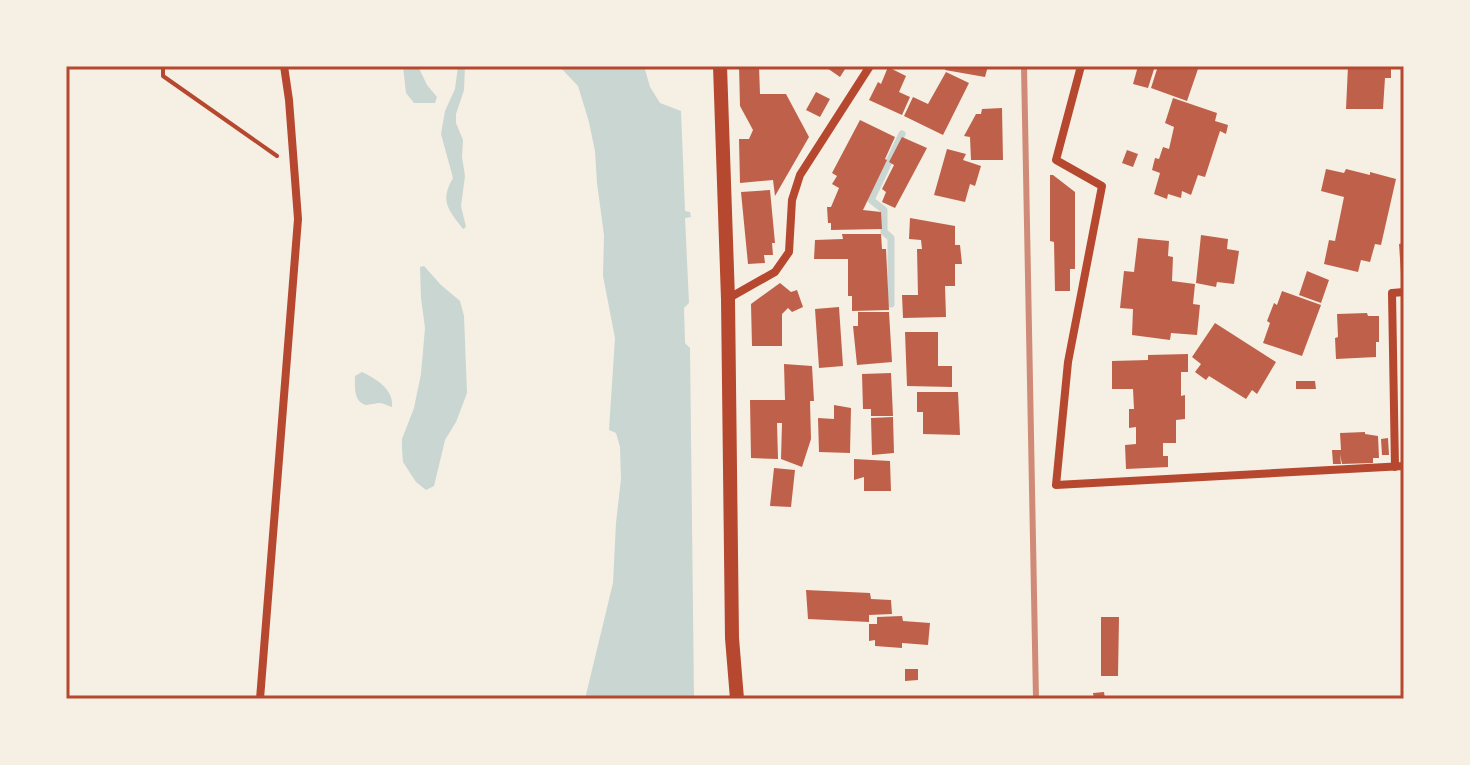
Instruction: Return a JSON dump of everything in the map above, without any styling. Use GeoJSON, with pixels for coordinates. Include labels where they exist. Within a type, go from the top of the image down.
{"type":"FeatureCollection","features":[{"type":"Feature","properties":{"kind":"street"},"geometry":{"type":"LineString","coordinates":[[260,699],[298,219],[284,66]]}},
{"type":"Feature","properties":{"kind":"street"},"geometry":{"type":"LineString","coordinates":[[720,66],[728,299],[732,638],[737,699]]}},
{"type":"Feature","properties":{"kind":"street"},"geometry":{"type":"LineString","coordinates":[[728,299],[775,272],[789,252],[792,200],[800,175],[870,66]]}},
{"type":"Feature","properties":{"kind":"street"},"geometry":{"type":"LineString","coordinates":[[1081,66],[1056,160],[1102,186],[1068,362],[1056,485],[1400,467],[1392,293],[1404,292]]}},
{"type":"Feature","properties":{"kind":"path"},"geometry":{"type":"LineString","coordinates":[[163,66],[163,76],[294,168]]}},
{"type":"Feature","properties":{"kind":"shaded area"},"geometry":{"type":"Polygon","coordinates":[[[403,66],[418,66],[437,97],[435,103],[414,103],[406,93],[403,66]]]}},
{"type":"Feature","properties":{"kind":"shaded area"},"geometry":{"type":"Polygon","coordinates":[[[458,66],[465,66],[464,90],[456,114],[463,140],[465,176],[461,206],[466,227],[463,229],[446,200],[453,178],[441,134],[445,111],[455,89],[458,66]]]}},
{"type":"Feature","properties":{"kind":"shaded area"},"geometry":{"type":"Polygon","coordinates":[[[559,66],[644,66],[650,87],[660,103],[681,111],[685,211],[690,212],[691,217],[685,218],[689,303],[684,308],[685,343],[690,348],[694,699],[585,699],[613,583],[621,479],[620,447],[616,433],[609,430],[615,338],[603,276],[604,235],[595,151],[578,86],[559,66]]]}},
{"type":"Feature","properties":{"kind":"shaded area"},"geometry":{"type":"Polygon","coordinates":[[[424,266],[460,301],[464,316],[467,393],[445,440],[434,486],[426,490],[416,482],[403,462],[402,449],[402,439],[414,408],[421,374],[425,328],[420,267],[424,266]]]}},
{"type":"Feature","properties":{"kind":"shaded area"},"geometry":{"type":"Polygon","coordinates":[[[362,372],[387,390],[392,407],[381,403],[366,405],[359,401],[355,376],[362,372]]]}},
{"type":"Feature","properties":{"kind":"building"},"geometry":{"type":"Polygon","coordinates":[[[739,66],[759,66],[760,94],[786,94],[809,137],[775,196],[773,180],[740,183],[739,139],[749,139],[753,130],[740,106],[739,66]]]}},
{"type":"Feature","properties":{"kind":"building"},"geometry":{"type":"Polygon","coordinates":[[[828,66],[847,66],[840,77],[828,66]]]}},
{"type":"Feature","properties":{"kind":"building"},"geometry":{"type":"Polygon","coordinates":[[[946,66],[988,66],[985,77],[945,70],[946,66]]]}},
{"type":"Feature","properties":{"kind":"building"},"geometry":{"type":"Polygon","coordinates":[[[1138,66],[1155,66],[1148,88],[1133,84],[1138,66]]]}},
{"type":"Feature","properties":{"kind":"building"},"geometry":{"type":"Polygon","coordinates":[[[1158,66],[1199,66],[1187,101],[1151,88],[1158,66]]]}},
{"type":"Feature","properties":{"kind":"building"},"geometry":{"type":"Polygon","coordinates":[[[1348,66],[1391,66],[1391,78],[1385,78],[1383,109],[1346,109],[1348,66]]]}},
{"type":"Feature","properties":{"kind":"building"},"geometry":{"type":"Polygon","coordinates":[[[888,67],[906,76],[899,92],[910,97],[902,115],[869,100],[878,82],[881,84],[888,67]]]}},
{"type":"Feature","properties":{"kind":"building"},"geometry":{"type":"Polygon","coordinates":[[[946,72],[969,83],[943,135],[904,116],[913,97],[928,104],[946,72]]]}},
{"type":"Feature","properties":{"kind":"building"},"geometry":{"type":"Polygon","coordinates":[[[816,92],[830,99],[820,117],[806,110],[816,92]]]}},
{"type":"Feature","properties":{"kind":"building"},"geometry":{"type":"Polygon","coordinates":[[[1173,98],[1217,113],[1215,121],[1228,125],[1226,134],[1220,131],[1205,177],[1198,175],[1191,195],[1182,191],[1181,198],[1168,194],[1167,199],[1154,194],[1160,173],[1152,170],[1155,158],[1159,159],[1163,147],[1169,149],[1174,127],[1165,123],[1173,98]]]}},
{"type":"Feature","properties":{"kind":"building"},"geometry":{"type":"Polygon","coordinates":[[[1002,108],[1003,160],[971,160],[970,137],[964,136],[976,114],[981,114],[982,109],[1002,108]]]}},
{"type":"Feature","properties":{"kind":"building"},"geometry":{"type":"Polygon","coordinates":[[[860,120],[895,137],[863,210],[881,212],[882,229],[831,230],[827,207],[831,207],[839,188],[832,184],[837,176],[832,173],[860,120]]]}},
{"type":"Feature","properties":{"kind":"building"},"geometry":{"type":"Polygon","coordinates":[[[902,137],[927,148],[895,208],[882,202],[886,192],[882,189],[894,165],[889,162],[902,137]]]}},
{"type":"Feature","properties":{"kind":"building"},"geometry":{"type":"Polygon","coordinates":[[[947,149],[966,154],[963,160],[981,166],[975,186],[970,184],[965,202],[934,195],[947,149]]]}},
{"type":"Feature","properties":{"kind":"building"},"geometry":{"type":"Polygon","coordinates":[[[1127,150],[1138,154],[1133,167],[1122,163],[1127,150]]]}},
{"type":"Feature","properties":{"kind":"building"},"geometry":{"type":"Polygon","coordinates":[[[1326,169],[1344,173],[1346,169],[1370,175],[1370,172],[1396,179],[1381,245],[1375,244],[1370,262],[1361,260],[1358,272],[1324,264],[1329,240],[1335,241],[1344,197],[1321,191],[1326,169]]]}},
{"type":"Feature","properties":{"kind":"building"},"geometry":{"type":"Polygon","coordinates":[[[1050,175],[1075,192],[1075,269],[1070,269],[1070,291],[1055,291],[1054,242],[1050,241],[1050,175]]]}},
{"type":"Feature","properties":{"kind":"building"},"geometry":{"type":"Polygon","coordinates":[[[770,190],[775,243],[772,243],[773,255],[764,255],[765,263],[748,264],[741,192],[770,190]]]}},
{"type":"Feature","properties":{"kind":"building"},"geometry":{"type":"Polygon","coordinates":[[[910,218],[955,226],[955,245],[960,245],[962,264],[955,264],[955,286],[945,286],[946,317],[903,318],[902,295],[918,295],[917,249],[922,249],[921,240],[909,239],[910,218]]]}},
{"type":"Feature","properties":{"kind":"building"},"geometry":{"type":"Polygon","coordinates":[[[842,234],[881,234],[882,249],[886,249],[889,310],[852,311],[852,296],[848,296],[848,259],[814,259],[815,240],[843,239],[842,234]]]}},
{"type":"Feature","properties":{"kind":"building"},"geometry":{"type":"Polygon","coordinates":[[[1201,235],[1228,239],[1227,249],[1239,251],[1234,284],[1217,282],[1216,287],[1196,283],[1201,235]]]}},
{"type":"Feature","properties":{"kind":"building"},"geometry":{"type":"Polygon","coordinates":[[[1138,238],[1169,241],[1168,256],[1173,257],[1172,281],[1195,284],[1193,304],[1200,305],[1197,335],[1171,333],[1170,340],[1132,335],[1133,309],[1120,308],[1124,271],[1134,272],[1138,238]]]}},
{"type":"Feature","properties":{"kind":"building"},"geometry":{"type":"Polygon","coordinates":[[[1404,243],[1404,274],[1401,274],[1399,244],[1404,243]]]}},
{"type":"Feature","properties":{"kind":"building"},"geometry":{"type":"Polygon","coordinates":[[[1307,271],[1329,280],[1321,303],[1299,295],[1307,271]]]}},
{"type":"Feature","properties":{"kind":"building"},"geometry":{"type":"Polygon","coordinates":[[[780,283],[791,292],[797,290],[803,307],[792,312],[788,308],[782,314],[782,346],[752,346],[751,304],[780,283]]]}},
{"type":"Feature","properties":{"kind":"building"},"geometry":{"type":"Polygon","coordinates":[[[1282,291],[1321,305],[1302,356],[1263,343],[1270,323],[1267,321],[1282,291]]]}},
{"type":"Feature","properties":{"kind":"building"},"geometry":{"type":"Polygon","coordinates":[[[839,307],[843,366],[819,368],[815,309],[839,307]]]}},
{"type":"Feature","properties":{"kind":"building"},"geometry":{"type":"Polygon","coordinates":[[[858,312],[889,312],[892,362],[857,365],[853,326],[858,326],[858,312]]]}},
{"type":"Feature","properties":{"kind":"building"},"geometry":{"type":"Polygon","coordinates":[[[1367,313],[1368,316],[1379,316],[1376,357],[1336,359],[1337,314],[1367,313]]]}},
{"type":"Feature","properties":{"kind":"building"},"geometry":{"type":"Polygon","coordinates":[[[1215,323],[1276,362],[1257,394],[1252,390],[1246,399],[1209,376],[1206,380],[1195,372],[1201,364],[1192,357],[1215,323]]]}},
{"type":"Feature","properties":{"kind":"building"},"geometry":{"type":"Polygon","coordinates":[[[905,332],[938,332],[938,366],[952,366],[952,387],[907,386],[905,332]]]}},
{"type":"Feature","properties":{"kind":"building"},"geometry":{"type":"Polygon","coordinates":[[[1188,354],[1188,372],[1181,372],[1185,419],[1176,420],[1176,443],[1163,443],[1163,456],[1168,456],[1168,467],[1126,469],[1125,445],[1136,444],[1136,427],[1129,428],[1129,409],[1134,409],[1133,389],[1112,389],[1112,361],[1148,360],[1148,355],[1188,354]]]}},
{"type":"Feature","properties":{"kind":"building"},"geometry":{"type":"Polygon","coordinates":[[[784,364],[812,366],[814,401],[810,401],[811,439],[802,467],[781,459],[782,423],[777,423],[778,459],[751,458],[750,400],[785,400],[784,364]]]}},
{"type":"Feature","properties":{"kind":"building"},"geometry":{"type":"Polygon","coordinates":[[[891,373],[893,416],[871,416],[871,409],[863,409],[862,374],[891,373]]]}},
{"type":"Feature","properties":{"kind":"building"},"geometry":{"type":"Polygon","coordinates":[[[1296,381],[1315,381],[1316,389],[1296,389],[1296,381]]]}},
{"type":"Feature","properties":{"kind":"building"},"geometry":{"type":"Polygon","coordinates":[[[917,392],[958,392],[960,435],[923,434],[923,412],[917,412],[917,392]]]}},
{"type":"Feature","properties":{"kind":"building"},"geometry":{"type":"Polygon","coordinates":[[[834,405],[851,408],[850,453],[819,452],[818,418],[834,419],[834,405]]]}},
{"type":"Feature","properties":{"kind":"building"},"geometry":{"type":"Polygon","coordinates":[[[893,417],[894,453],[872,455],[871,418],[893,417]]]}},
{"type":"Feature","properties":{"kind":"building"},"geometry":{"type":"Polygon","coordinates":[[[1365,432],[1378,436],[1379,458],[1373,458],[1373,463],[1342,464],[1340,454],[1341,464],[1333,464],[1332,450],[1341,450],[1340,433],[1365,432]]]}},
{"type":"Feature","properties":{"kind":"building"},"geometry":{"type":"Polygon","coordinates":[[[1388,438],[1389,455],[1382,455],[1381,439],[1388,438]]]}},
{"type":"Feature","properties":{"kind":"building"},"geometry":{"type":"Polygon","coordinates":[[[854,459],[890,461],[891,491],[864,491],[864,477],[854,480],[854,459]]]}},
{"type":"Feature","properties":{"kind":"building"},"geometry":{"type":"Polygon","coordinates":[[[774,468],[795,470],[791,507],[770,506],[774,468]]]}},
{"type":"Feature","properties":{"kind":"building"},"geometry":{"type":"Polygon","coordinates":[[[806,590],[870,593],[871,599],[891,600],[892,614],[869,615],[869,622],[808,619],[806,590]]]}},
{"type":"Feature","properties":{"kind":"building"},"geometry":{"type":"Polygon","coordinates":[[[902,616],[903,621],[930,623],[928,645],[902,643],[902,648],[875,646],[875,640],[869,641],[869,624],[877,624],[877,617],[902,616]]]}},
{"type":"Feature","properties":{"kind":"building"},"geometry":{"type":"Polygon","coordinates":[[[1101,617],[1119,617],[1118,676],[1101,676],[1101,617]]]}},
{"type":"Feature","properties":{"kind":"building"},"geometry":{"type":"Polygon","coordinates":[[[905,669],[918,669],[918,680],[905,681],[905,669]]]}},
{"type":"Feature","properties":{"kind":"building"},"geometry":{"type":"Polygon","coordinates":[[[1104,692],[1105,699],[1094,699],[1093,693],[1104,692]]]}},
{"type":"Feature","properties":{"kind":"waterway"},"geometry":{"type":"LineString","coordinates":[[891,304],[891,238],[884,232],[884,210],[871,200],[902,134]]}},
{"type":"Feature","properties":{"kind":"railway"},"geometry":{"type":"LineString","coordinates":[[1024,66],[1036,699]]}}]}
